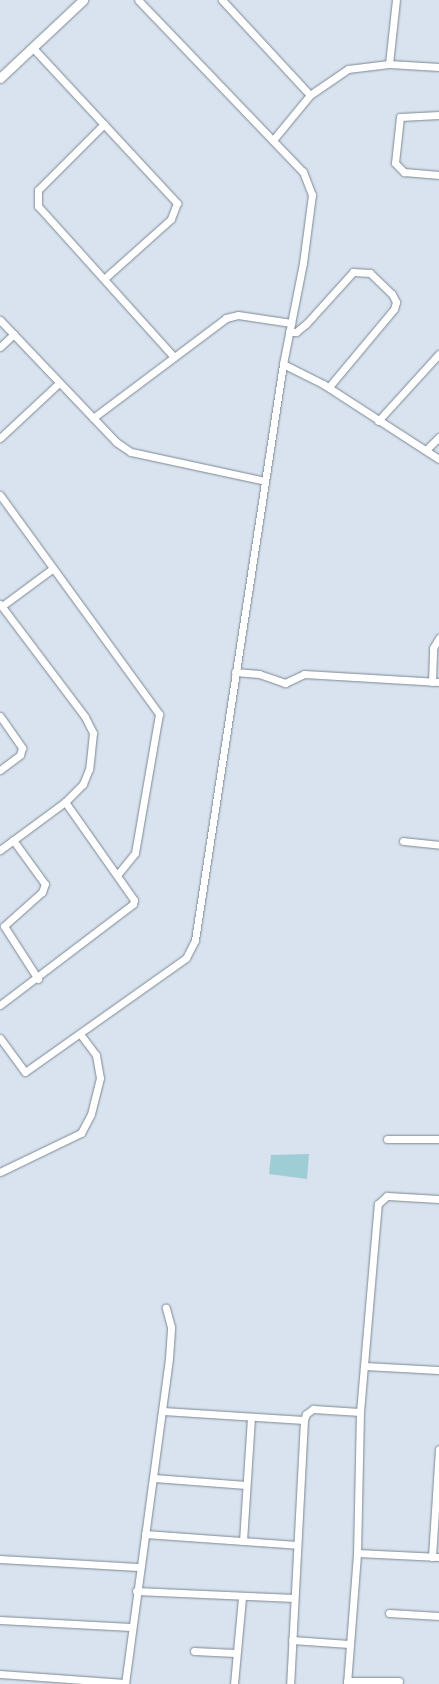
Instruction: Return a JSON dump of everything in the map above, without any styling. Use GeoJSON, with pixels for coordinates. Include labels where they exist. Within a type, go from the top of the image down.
{"type":"FeatureCollection","features":[{"type":"Feature","properties":{"kind":"street"},"geometry":{"type":"LineString","coordinates":[[0,78],[83,0]]}},
{"type":"Feature","properties":{"kind":"street"},"geometry":{"type":"LineString","coordinates":[[0,1038],[26,1072],[186,958],[195,940],[283,364],[312,195],[303,172],[138,0]]}},
{"type":"Feature","properties":{"kind":"street"},"geometry":{"type":"LineString","coordinates":[[222,0],[310,95]]}},
{"type":"Feature","properties":{"kind":"street"},"geometry":{"type":"LineString","coordinates":[[389,64],[396,0]]}},
{"type":"Feature","properties":{"kind":"street"},"geometry":{"type":"LineString","coordinates":[[33,48],[177,203],[171,219],[104,278]]}},
{"type":"Feature","properties":{"kind":"street"},"geometry":{"type":"LineString","coordinates":[[273,140],[310,95],[348,69],[389,64],[439,68]]}},
{"type":"Feature","properties":{"kind":"street"},"geometry":{"type":"LineString","coordinates":[[439,115],[400,117],[395,163],[404,172],[439,175]]}},
{"type":"Feature","properties":{"kind":"street"},"geometry":{"type":"LineString","coordinates":[[104,124],[38,190],[36,197],[38,206],[174,357]]}},
{"type":"Feature","properties":{"kind":"street"},"geometry":{"type":"LineString","coordinates":[[289,332],[296,332],[306,324],[354,272],[370,273],[392,294],[396,302],[394,309],[329,387]]}},
{"type":"Feature","properties":{"kind":"street"},"geometry":{"type":"LineString","coordinates":[[93,418],[226,318],[238,315],[291,323]]}},
{"type":"Feature","properties":{"kind":"street"},"geometry":{"type":"LineString","coordinates":[[0,320],[116,442],[131,452],[265,481]]}},
{"type":"Feature","properties":{"kind":"street"},"geometry":{"type":"LineString","coordinates":[[0,347],[14,334]]}},
{"type":"Feature","properties":{"kind":"street"},"geometry":{"type":"LineString","coordinates":[[378,420],[439,354]]}},
{"type":"Feature","properties":{"kind":"street"},"geometry":{"type":"LineString","coordinates":[[283,364],[329,387],[439,459]]}},
{"type":"Feature","properties":{"kind":"street"},"geometry":{"type":"LineString","coordinates":[[0,438],[59,383]]}},
{"type":"Feature","properties":{"kind":"street"},"geometry":{"type":"LineString","coordinates":[[426,450],[439,437]]}},
{"type":"Feature","properties":{"kind":"street"},"geometry":{"type":"LineString","coordinates":[[0,495],[52,569],[159,714],[135,853],[117,875]]}},
{"type":"Feature","properties":{"kind":"street"},"geometry":{"type":"LineString","coordinates":[[0,850],[65,802],[87,778],[93,733],[85,717],[1,605],[52,569]]}},
{"type":"Feature","properties":{"kind":"street"},"geometry":{"type":"LineString","coordinates":[[235,672],[259,674],[285,683],[304,674],[435,682],[433,648],[439,638]]}},
{"type":"Feature","properties":{"kind":"street"},"geometry":{"type":"LineString","coordinates":[[0,716],[22,748],[20,755],[0,770]]}},
{"type":"Feature","properties":{"kind":"street"},"geometry":{"type":"LineString","coordinates":[[0,1005],[38,979],[133,904],[117,875],[65,802]]}},
{"type":"Feature","properties":{"kind":"street"},"geometry":{"type":"LineString","coordinates":[[13,840],[45,884],[42,892],[4,926],[38,979]]}},
{"type":"Feature","properties":{"kind":"street"},"geometry":{"type":"LineString","coordinates":[[403,841],[439,845]]}},
{"type":"Feature","properties":{"kind":"street"},"geometry":{"type":"LineString","coordinates":[[0,1172],[81,1133],[91,1114],[100,1078],[96,1056],[80,1034]]}},
{"type":"Feature","properties":{"kind":"street"},"geometry":{"type":"LineString","coordinates":[[387,1139],[439,1139]]}},
{"type":"Feature","properties":{"kind":"street"},"geometry":{"type":"LineString","coordinates":[[399,1681],[347,1682],[357,1553],[360,1412],[378,1204],[387,1196],[439,1199]]}},
{"type":"Feature","properties":{"kind":"street"},"geometry":{"type":"LineString","coordinates":[[0,1674],[60,1681],[125,1683],[138,1567],[154,1478],[163,1411],[171,1327],[166,1308]]}},
{"type":"Feature","properties":{"kind":"street"},"geometry":{"type":"LineString","coordinates":[[364,1366],[439,1370]]}},
{"type":"Feature","properties":{"kind":"street"},"geometry":{"type":"LineString","coordinates":[[290,1684],[296,1545],[304,1420],[306,1414],[313,1409],[360,1412]]}},
{"type":"Feature","properties":{"kind":"street"},"geometry":{"type":"LineString","coordinates":[[163,1411],[304,1420]]}},
{"type":"Feature","properties":{"kind":"street"},"geometry":{"type":"LineString","coordinates":[[243,1541],[251,1417]]}},
{"type":"Feature","properties":{"kind":"street"},"geometry":{"type":"LineString","coordinates":[[357,1553],[435,1557],[439,1450]]}},
{"type":"Feature","properties":{"kind":"street"},"geometry":{"type":"LineString","coordinates":[[154,1478],[246,1485]]}},
{"type":"Feature","properties":{"kind":"street"},"geometry":{"type":"LineString","coordinates":[[145,1534],[296,1545]]}},
{"type":"Feature","properties":{"kind":"street"},"geometry":{"type":"LineString","coordinates":[[0,1559],[138,1567]]}},
{"type":"Feature","properties":{"kind":"street"},"geometry":{"type":"LineString","coordinates":[[136,1591],[242,1597],[294,1598]]}},
{"type":"Feature","properties":{"kind":"street"},"geometry":{"type":"LineString","coordinates":[[234,1684],[235,1652],[242,1597]]}},
{"type":"Feature","properties":{"kind":"street"},"geometry":{"type":"LineString","coordinates":[[389,1613],[439,1616]]}},
{"type":"Feature","properties":{"kind":"street"},"geometry":{"type":"LineString","coordinates":[[0,1620],[131,1626]]}},
{"type":"Feature","properties":{"kind":"street"},"geometry":{"type":"LineString","coordinates":[[292,1640],[349,1644]]}},
{"type":"Feature","properties":{"kind":"street"},"geometry":{"type":"LineString","coordinates":[[194,1650],[235,1652]]}},
{"type":"Feature","properties":{"kind":"water"},"geometry":{"type":"Polygon","coordinates":[[[309,1154],[307,1179],[269,1174],[271,1155],[309,1154]]]}}]}
